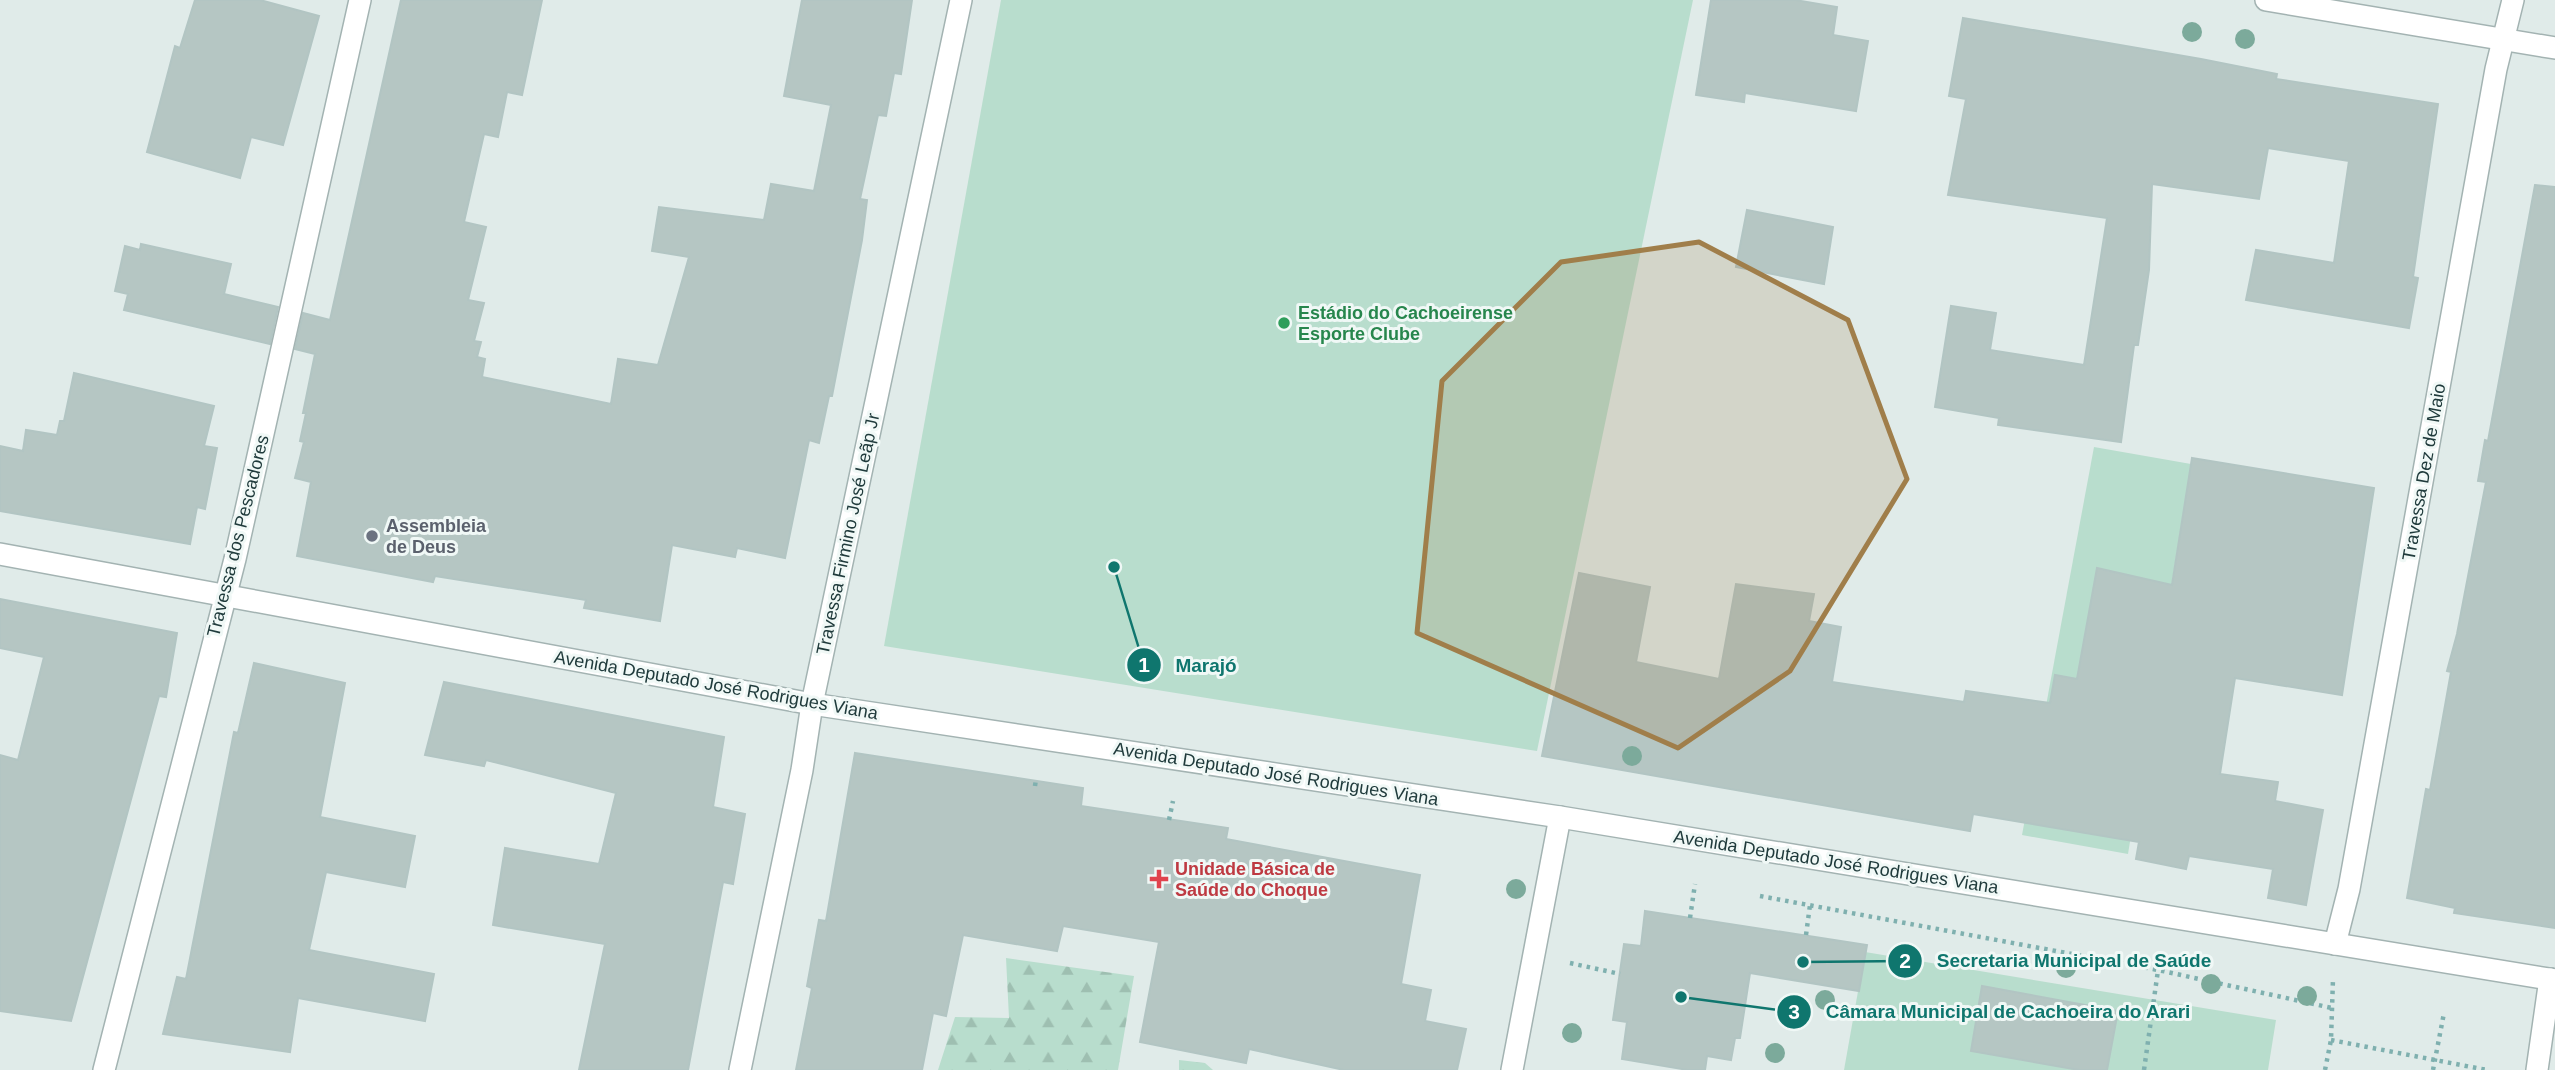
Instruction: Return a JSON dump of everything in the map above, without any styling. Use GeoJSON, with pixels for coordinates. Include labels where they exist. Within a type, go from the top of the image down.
{"type":"FeatureCollection","features":[{"type":"Feature","properties":{"kind":"street","name":"Travessa dos Pescadores"},"geometry":{"type":"LineString","coordinates":[[104,1070],[235,559],[360,0]]}},
{"type":"Feature","properties":{"kind":"street","name":"Travessa Firmino José Leãp Jr"},"geometry":{"type":"LineString","coordinates":[[740,1070],[802,770],[811,704],[961,0]]}},
{"type":"Feature","properties":{"kind":"street"},"geometry":{"type":"LineString","coordinates":[[2266,0],[2555,48]]}},
{"type":"Feature","properties":{"kind":"street","name":"Travessa Dez de Maio"},"geometry":{"type":"LineString","coordinates":[[2335,944],[2349,889],[2496,69],[2506,40],[2513,0]]}},
{"type":"Feature","properties":{"kind":"street","name":"Avenida Deputado José Rodrigues Viana"},"geometry":{"type":"LineString","coordinates":[[0,554],[811,704],[1560,817],[2553,979]]}},
{"type":"Feature","properties":{"kind":"street"},"geometry":{"type":"LineString","coordinates":[[1511,1070],[1560,817]]}},
{"type":"Feature","properties":{"kind":"street"},"geometry":{"type":"LineString","coordinates":[[2537,1070],[2553,979]]}},
{"type":"Feature","properties":{"kind":"path"},"geometry":{"type":"LineString","coordinates":[[1035,786],[1036,779]]}},
{"type":"Feature","properties":{"kind":"path"},"geometry":{"type":"LineString","coordinates":[[1169,820],[1173,801]]}},
{"type":"Feature","properties":{"kind":"path"},"geometry":{"type":"LineString","coordinates":[[1690,918],[1695,884]]}},
{"type":"Feature","properties":{"kind":"path"},"geometry":{"type":"LineString","coordinates":[[1760,896],[2158,970],[2332,1009]]}},
{"type":"Feature","properties":{"kind":"path"},"geometry":{"type":"LineString","coordinates":[[1806,935],[1810,905]]}},
{"type":"Feature","properties":{"kind":"path"},"geometry":{"type":"LineString","coordinates":[[2325,1070],[2331,1040],[2335,944]]}},
{"type":"Feature","properties":{"kind":"path"},"geometry":{"type":"LineString","coordinates":[[2144,1070],[2160,956]]}},
{"type":"Feature","properties":{"kind":"path"},"geometry":{"type":"LineString","coordinates":[[1569,962],[1620,974]]}},
{"type":"Feature","properties":{"kind":"path"},"geometry":{"type":"LineString","coordinates":[[2433,1070],[2444,1013]]}},
{"type":"Feature","properties":{"kind":"path"},"geometry":{"type":"LineString","coordinates":[[2331,1040],[2487,1070]]}},
{"type":"Feature","properties":{"kind":"highlighted area"},"geometry":{"type":"Polygon","coordinates":[[[1699,242],[1848,320],[1907,479],[1790,671],[1678,748],[1417,633],[1442,381],[1561,262],[1699,242]]]}},
{"type":"Feature","properties":{"kind":"green space","name":"Estádio do Cachoeirense Esporte Clube"},"geometry":{"type":"Polygon","coordinates":[[[1001,0],[1693,0],[1537,751],[884,646],[1001,0]]]}},
{"type":"Feature","properties":{"kind":"green space"},"geometry":{"type":"Polygon","coordinates":[[[2094,447],[2191,464],[2128,854],[2022,835],[2094,447]]]}},
{"type":"Feature","properties":{"kind":"green space"},"geometry":{"type":"Polygon","coordinates":[[[1865,952],[2276,1020],[2268,1070],[1844,1070],[1865,952]]]}},
{"type":"Feature","properties":{"kind":"green space"},"geometry":{"type":"Polygon","coordinates":[[[1006,958],[1134,976],[1118,1070],[938,1070],[955,1017],[1009,1018],[1006,958]]]}},
{"type":"Feature","properties":{"kind":"green space"},"geometry":{"type":"Polygon","coordinates":[[[1179,1060],[1205,1063],[1213,1070],[1179,1070],[1179,1060]]]}},
{"type":"Feature","properties":{"kind":"building"},"geometry":{"type":"Polygon","coordinates":[[[195,0],[260,0],[319,16],[283,145],[251,137],[240,178],[147,152],[175,46],[180,48],[195,0]]]}},
{"type":"Feature","properties":{"kind":"building"},"geometry":{"type":"Polygon","coordinates":[[[401,0],[542,0],[522,95],[507,92],[498,137],[484,134],[464,222],[486,227],[468,300],[484,303],[474,341],[481,342],[477,357],[485,359],[482,377],[611,404],[618,359],[658,365],[689,257],[652,251],[659,207],[764,220],[771,184],[814,191],[831,105],[784,96],[802,0],[912,0],[901,74],[894,73],[886,116],[878,115],[860,199],[867,200],[862,240],[832,396],[829,396],[819,443],[809,440],[785,558],[737,548],[735,557],[672,545],[660,621],[584,608],[586,600],[435,576],[433,582],[297,556],[311,482],[295,478],[304,442],[300,441],[306,413],[303,413],[315,354],[295,349],[303,313],[330,320],[401,0]]]}},
{"type":"Feature","properties":{"kind":"building"},"geometry":{"type":"Polygon","coordinates":[[[1711,0],[1795,0],[1837,7],[1833,35],[1868,41],[1856,111],[1745,93],[1744,102],[1696,95],[1711,0]]]}},
{"type":"Feature","properties":{"kind":"building"},"geometry":{"type":"Polygon","coordinates":[[[1963,18],[2201,59],[2277,74],[2276,79],[2438,104],[2413,277],[2418,278],[2409,328],[2246,300],[2256,250],[2334,263],[2349,161],[2268,148],[2259,199],[2152,184],[2149,270],[2138,345],[2134,345],[2121,442],[1998,425],[1999,418],[1935,407],[1951,306],[1996,313],[1990,350],[2084,365],[2107,218],[1948,195],[1966,99],[1949,96],[1963,18]]]}},
{"type":"Feature","properties":{"kind":"building"},"geometry":{"type":"Polygon","coordinates":[[[2535,185],[2555,187],[2555,928],[2454,913],[2455,908],[2407,898],[2426,789],[2430,790],[2451,672],[2447,671],[2457,634],[2486,482],[2478,481],[2485,440],[2488,441],[2535,185]]]}},
{"type":"Feature","properties":{"kind":"building"},"geometry":{"type":"Polygon","coordinates":[[[1747,210],[1833,227],[1824,284],[1736,267],[1747,210]]]}},
{"type":"Feature","properties":{"kind":"building"},"geometry":{"type":"Polygon","coordinates":[[[141,244],[231,264],[224,294],[278,307],[270,344],[124,310],[128,294],[115,291],[125,246],[140,250],[141,244]]]}},
{"type":"Feature","properties":{"kind":"building"},"geometry":{"type":"Polygon","coordinates":[[[74,373],[214,406],[204,446],[217,448],[205,509],[197,507],[190,544],[0,511],[0,446],[23,451],[26,430],[57,435],[60,421],[64,421],[74,373]]]}},
{"type":"Feature","properties":{"kind":"building"},"geometry":{"type":"Polygon","coordinates":[[[2192,458],[2374,488],[2342,695],[2235,678],[2220,774],[2278,782],[2275,801],[2323,810],[2306,905],[2268,898],[2273,869],[2189,856],[2186,869],[2136,859],[2139,842],[1973,814],[1970,831],[1542,756],[1579,573],[1650,587],[1636,662],[1719,679],[1736,584],[1814,594],[1809,621],[1841,627],[1832,682],[1964,702],[1966,691],[2050,703],[2055,675],[2077,679],[2097,568],[2172,585],[2192,458]]]}},
{"type":"Feature","properties":{"kind":"building"},"geometry":{"type":"Polygon","coordinates":[[[0,599],[177,633],[166,697],[159,696],[71,1021],[0,1011],[0,755],[18,760],[44,657],[0,648],[0,599]]]}},
{"type":"Feature","properties":{"kind":"building"},"geometry":{"type":"Polygon","coordinates":[[[254,663],[345,683],[320,817],[415,836],[405,887],[326,872],[309,950],[434,974],[425,1021],[298,998],[290,1052],[163,1034],[177,977],[186,979],[234,732],[238,733],[254,663]]]}},
{"type":"Feature","properties":{"kind":"building"},"geometry":{"type":"Polygon","coordinates":[[[444,682],[724,737],[713,807],[745,814],[733,884],[723,882],[688,1070],[579,1070],[605,944],[493,925],[505,848],[599,864],[616,793],[486,760],[484,766],[425,755],[444,682]]]}},
{"type":"Feature","properties":{"kind":"building"},"geometry":{"type":"Polygon","coordinates":[[[855,753],[1083,788],[1081,806],[1228,828],[1226,839],[1420,875],[1401,984],[1431,990],[1425,1021],[1466,1029],[1457,1070],[1344,1070],[1249,1049],[1246,1063],[1140,1042],[1159,942],[1063,926],[1057,951],[963,935],[946,1016],[933,1013],[922,1070],[796,1070],[812,988],[807,986],[819,920],[826,921],[855,753]]]}},
{"type":"Feature","properties":{"kind":"building"},"geometry":{"type":"Polygon","coordinates":[[[1645,911],[1867,945],[1859,991],[1750,973],[1740,1038],[1735,1038],[1731,1060],[1707,1056],[1705,1070],[1688,1070],[1622,1059],[1627,1022],[1613,1020],[1624,944],[1641,946],[1645,911]]]}},
{"type":"Feature","properties":{"kind":"building"},"geometry":{"type":"Polygon","coordinates":[[[1982,986],[2118,1011],[2107,1070],[2079,1070],[1971,1051],[1982,986]]]}},
{"type":"Feature","properties":{"kind":"place","name":"Estádio do Cachoeirense Esporte Clube"},"geometry":{"type":"Point","coordinates":[1284,323]}},
{"type":"Feature","properties":{"kind":"place","name":"Assembleia de Deus"},"geometry":{"type":"Point","coordinates":[372,536]}},
{"type":"Feature","properties":{"kind":"place","name":"Marajó"},"geometry":{"type":"Point","coordinates":[1114,567]}},
{"type":"Feature","properties":{"kind":"place","name":"Unidade Básica de Saúde do Choque"},"geometry":{"type":"Point","coordinates":[1159,879]}},
{"type":"Feature","properties":{"kind":"place","name":"Secretaria Municipal de Saúde"},"geometry":{"type":"Point","coordinates":[1803,962]}},
{"type":"Feature","properties":{"kind":"place","name":"Câmara Municipal de Cachoeira do Arari"},"geometry":{"type":"Point","coordinates":[1681,997]}}]}
